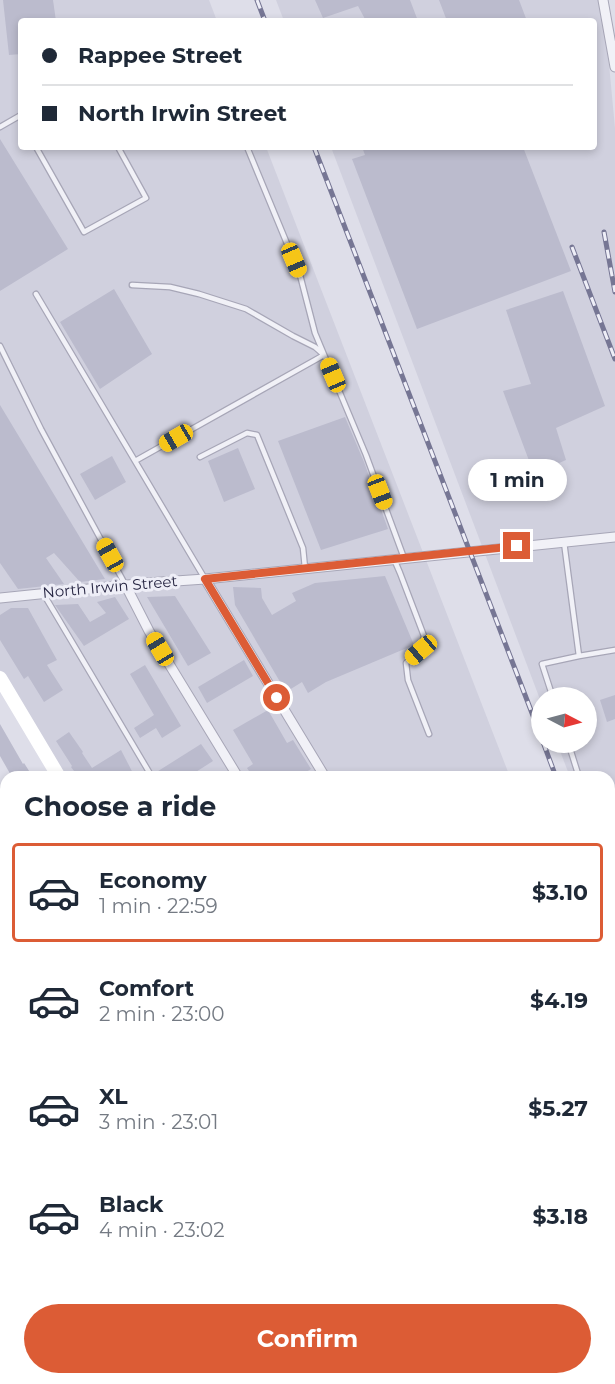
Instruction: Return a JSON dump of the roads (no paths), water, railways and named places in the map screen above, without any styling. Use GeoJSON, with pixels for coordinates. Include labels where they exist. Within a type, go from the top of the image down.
{"type":"FeatureCollection","features":[{"type":"Feature","properties":{"kind":"main road"},"geometry":{"type":"LineString","coordinates":[[0,678],[55,771]]}},
{"type":"Feature","properties":{"kind":"street"},"geometry":{"type":"LineString","coordinates":[[603,0],[615,67]]}},
{"type":"Feature","properties":{"kind":"street","name":"North Irwin Street"},"geometry":{"type":"LineString","coordinates":[[0,598],[615,537]]}},
{"type":"Feature","properties":{"kind":"street"},"geometry":{"type":"LineString","coordinates":[[205,579],[321,771]]}},
{"type":"Feature","properties":{"kind":"street"},"geometry":{"type":"LineString","coordinates":[[126,586],[149,631],[233,771]]}},
{"type":"Feature","properties":{"kind":"lane"},"geometry":{"type":"LineString","coordinates":[[0,127],[18,119]]}},
{"type":"Feature","properties":{"kind":"lane"},"geometry":{"type":"LineString","coordinates":[[38,150],[84,232],[146,198],[120,150]]}},
{"type":"Feature","properties":{"kind":"lane"},"geometry":{"type":"LineString","coordinates":[[248,150],[300,275],[315,333],[366,456],[399,559],[400,573],[424,636],[421,650],[406,663],[408,680],[429,734]]}},
{"type":"Feature","properties":{"kind":"lane"},"geometry":{"type":"LineString","coordinates":[[132,285],[170,287],[246,309],[315,347],[324,355]]}},
{"type":"Feature","properties":{"kind":"lane"},"geometry":{"type":"LineString","coordinates":[[36,294],[205,579]]}},
{"type":"Feature","properties":{"kind":"lane"},"geometry":{"type":"LineString","coordinates":[[0,346],[41,429],[126,586]]}},
{"type":"Feature","properties":{"kind":"lane"},"geometry":{"type":"LineString","coordinates":[[135,461],[324,355]]}},
{"type":"Feature","properties":{"kind":"lane"},"geometry":{"type":"LineString","coordinates":[[200,457],[247,433],[257,435],[303,548],[305,568]]}},
{"type":"Feature","properties":{"kind":"lane"},"geometry":{"type":"LineString","coordinates":[[564,542],[579,656]]}},
{"type":"Feature","properties":{"kind":"lane"},"geometry":{"type":"LineString","coordinates":[[43,593],[148,771]]}},
{"type":"Feature","properties":{"kind":"lane"},"geometry":{"type":"LineString","coordinates":[[549,687],[542,664],[615,650]]}},
{"type":"Feature","properties":{"kind":"lane"},"geometry":{"type":"LineString","coordinates":[[571,753],[577,771]]}},
{"type":"Feature","properties":{"kind":"railway"},"geometry":{"type":"LineString","coordinates":[[257,0],[264,18]]}},
{"type":"Feature","properties":{"kind":"railway"},"geometry":{"type":"LineString","coordinates":[[315,150],[531,710]]}},
{"type":"Feature","properties":{"kind":"railway"},"geometry":{"type":"LineString","coordinates":[[604,232],[615,292]]}},
{"type":"Feature","properties":{"kind":"railway"},"geometry":{"type":"LineString","coordinates":[[572,247],[615,359]]}},
{"type":"Feature","properties":{"kind":"railway"},"geometry":{"type":"LineString","coordinates":[[547,753],[554,771]]}}]}
